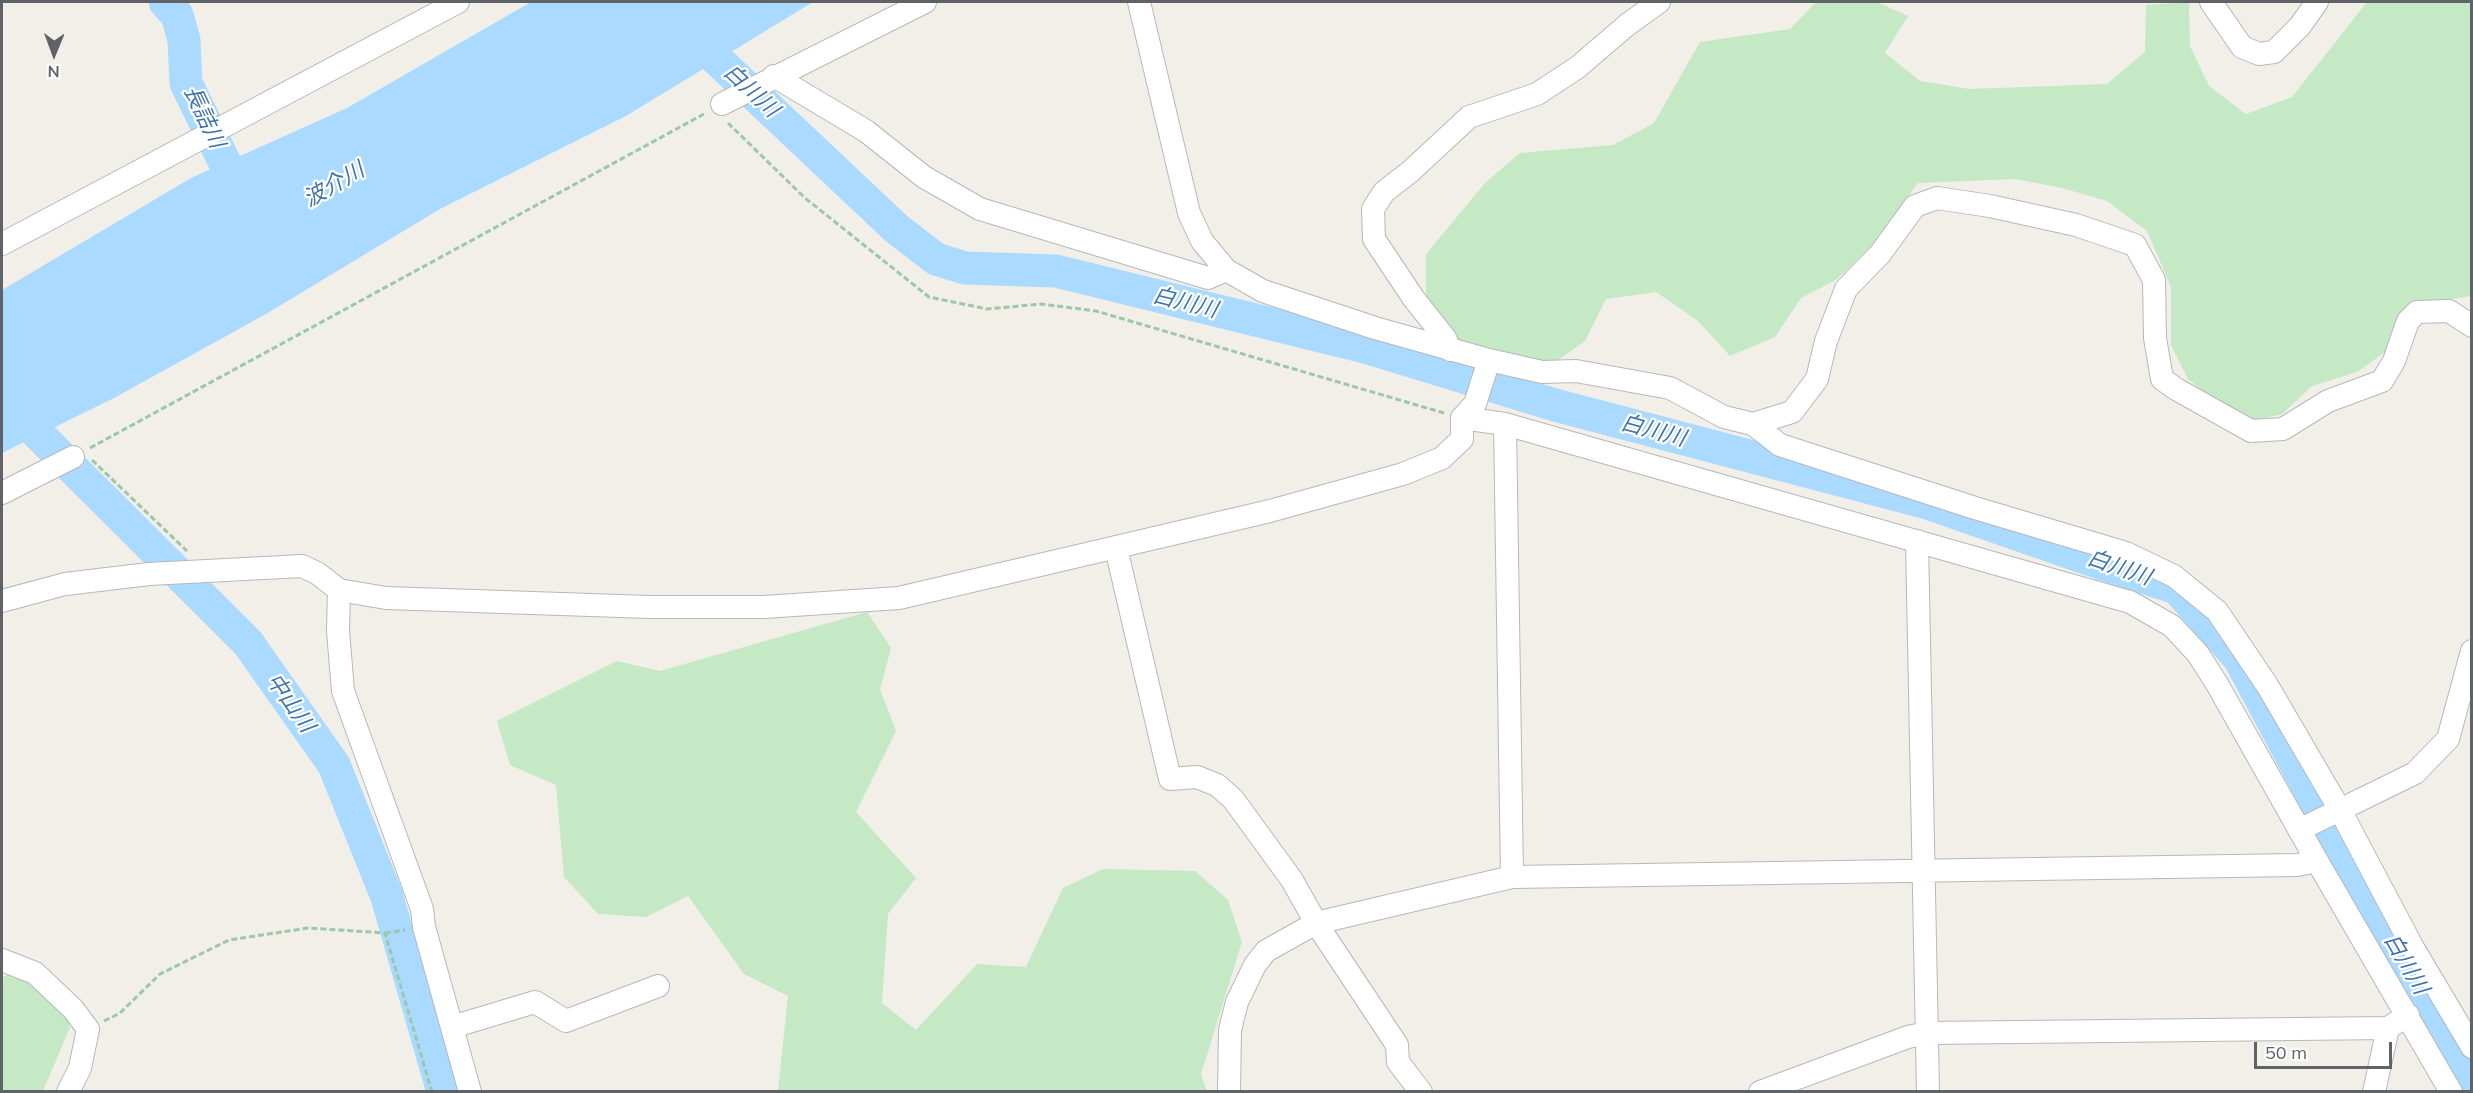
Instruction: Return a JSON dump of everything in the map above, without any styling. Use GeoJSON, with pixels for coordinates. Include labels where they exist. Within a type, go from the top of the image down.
{"type":"FeatureCollection","features":[{"type":"Feature","properties":{"kind":"street"},"geometry":{"type":"LineString","coordinates":[[2,244],[458,2]]}},
{"type":"Feature","properties":{"kind":"street"},"geometry":{"type":"LineString","coordinates":[[719,110],[765,82],[925,2]]}},
{"type":"Feature","properties":{"kind":"street"},"geometry":{"type":"LineString","coordinates":[[1139,2],[1189,213],[1202,241],[1226,270],[1263,291],[1450,350],[1487,366],[1542,372],[1576,371],[1670,388],[1724,417],[1753,424],[1780,446],[1932,495],[2126,553],[2175,576],[2217,611],[2267,685],[2340,810],[2412,946],[2472,1047]]}},
{"type":"Feature","properties":{"kind":"street"},"geometry":{"type":"LineString","coordinates":[[1450,350],[1445,338],[1414,299],[1374,238],[1372,209],[1384,192],[1411,171],[1468,117],[1537,94],[1578,67],[1627,25],[1659,2]]}},
{"type":"Feature","properties":{"kind":"street"},"geometry":{"type":"LineString","coordinates":[[2211,2],[2242,47],[2259,54],[2274,52],[2300,26],[2317,2]]}},
{"type":"Feature","properties":{"kind":"street"},"geometry":{"type":"LineString","coordinates":[[765,82],[866,131],[924,177],[980,209],[1209,278],[1226,270]]}},
{"type":"Feature","properties":{"kind":"street"},"geometry":{"type":"LineString","coordinates":[[1753,424],[1792,412],[1817,379],[1826,341],[1846,289],[1880,254],[1915,206],[1937,198],[1990,206],[2076,225],[2135,245],[2154,280],[2155,338],[2162,379],[2251,431],[2283,429],[2328,402],[2382,381],[2394,361],[2408,321],[2417,312],[2449,311],[2472,326]]}},
{"type":"Feature","properties":{"kind":"street"},"geometry":{"type":"LineString","coordinates":[[2,601],[65,584],[149,574],[302,566],[317,573],[339,590],[398,599],[649,607],[776,606],[899,598],[1270,511],[1402,474],[1442,458],[1462,439],[1468,411],[1487,366]]}},
{"type":"Feature","properties":{"kind":"street"},"geometry":{"type":"LineString","coordinates":[[1468,411],[1505,424],[2130,602],[2172,626],[2198,654],[2217,684],[2451,1092]]}},
{"type":"Feature","properties":{"kind":"street"},"geometry":{"type":"LineString","coordinates":[[1505,424],[1512,877]]}},
{"type":"Feature","properties":{"kind":"street"},"geometry":{"type":"LineString","coordinates":[[2,493],[78,454]]}},
{"type":"Feature","properties":{"kind":"street"},"geometry":{"type":"LineString","coordinates":[[1917,541],[1928,1092]]}},
{"type":"Feature","properties":{"kind":"street"},"geometry":{"type":"LineString","coordinates":[[1116,548],[1170,779],[1197,777],[1217,785],[1233,799],[1292,880],[1316,923],[1397,1045],[1398,1062],[1421,1092]]}},
{"type":"Feature","properties":{"kind":"street"},"geometry":{"type":"LineString","coordinates":[[339,590],[338,631],[343,691],[422,909],[424,927],[470,1092]]}},
{"type":"Feature","properties":{"kind":"street"},"geometry":{"type":"LineString","coordinates":[[2299,830],[2415,773],[2448,739],[2472,651]]}},
{"type":"Feature","properties":{"kind":"street"},"geometry":{"type":"LineString","coordinates":[[1229,1092],[1230,1030],[1237,1002],[1255,964],[1266,951],[1316,923],[1512,877],[2297,865],[2317,861]]}},
{"type":"Feature","properties":{"kind":"street"},"geometry":{"type":"LineString","coordinates":[[2,960],[35,973],[73,1009],[87,1029],[80,1068],[68,1092]]}},
{"type":"Feature","properties":{"kind":"street"},"geometry":{"type":"LineString","coordinates":[[452,1027],[535,1002],[566,1021],[658,986]]}},
{"type":"Feature","properties":{"kind":"street"},"geometry":{"type":"LineString","coordinates":[[1760,1092],[1927,1033],[2388,1028],[2408,1015]]}},
{"type":"Feature","properties":{"kind":"street"},"geometry":{"type":"LineString","coordinates":[[2374,1092],[2388,1028]]}},
{"type":"Feature","properties":{"kind":"path"},"geometry":{"type":"LineString","coordinates":[[205,571],[78,454],[719,110],[805,198],[929,297],[987,309],[1041,304],[1096,311],[1468,411]]}},
{"type":"Feature","properties":{"kind":"path"},"geometry":{"type":"LineString","coordinates":[[87,1029],[120,1013],[160,974],[229,940],[308,928],[385,933],[432,1092]]}},
{"type":"Feature","properties":{"kind":"green space"},"geometry":{"type":"Polygon","coordinates":[[[1816,2],[1877,2],[1908,16],[1885,53],[1920,81],[1969,89],[2107,84],[2145,52],[2146,5],[2189,2],[2190,46],[2209,86],[2246,114],[2292,97],[2367,2],[2471,2],[2471,296],[2433,302],[2395,345],[2357,372],[2312,386],[2282,414],[2243,423],[2188,379],[2171,345],[2171,287],[2147,231],[2107,201],[2062,188],[2015,179],[1918,183],[1876,242],[1836,280],[1801,298],[1775,337],[1730,356],[1698,321],[1656,292],[1606,299],[1585,341],[1547,368],[1455,339],[1426,303],[1426,254],[1485,183],[1520,153],[1613,145],[1654,123],[1700,42],[1790,29],[1816,2]]]}},
{"type":"Feature","properties":{"kind":"green space"},"geometry":{"type":"Polygon","coordinates":[[[867,612],[891,648],[880,689],[896,731],[856,812],[916,878],[888,914],[882,1003],[916,1030],[977,964],[1026,967],[1063,888],[1103,869],[1195,871],[1228,900],[1242,942],[1201,1074],[1207,1091],[778,1091],[788,996],[744,974],[688,896],[646,917],[598,914],[564,877],[556,785],[510,765],[497,721],[617,661],[660,671],[867,612]]]}},
{"type":"Feature","properties":{"kind":"green space"},"geometry":{"type":"Polygon","coordinates":[[[20,967],[56,987],[70,1027],[43,1091],[2,1092],[2,978],[20,967]]]}},
{"type":"Feature","properties":{"kind":"water","name":"波介川"},"geometry":{"type":"Polygon","coordinates":[[[531,2],[813,2],[626,116],[440,209],[266,314],[114,398],[2,453],[2,290],[191,178],[347,108],[531,2]]]}},
{"type":"Feature","properties":{"kind":"waterway","name":"長詰川"},"geometry":{"type":"LineString","coordinates":[[165,2],[177,15],[184,40],[186,83],[244,202]]}},
{"type":"Feature","properties":{"kind":"waterway","name":"白川川"},"geometry":{"type":"LineString","coordinates":[[656,2],[897,229],[936,259],[965,268],[1056,271],[1365,347],[1555,405],[1924,502],[2177,588],[2239,658],[2347,860],[2472,1078]]}},
{"type":"Feature","properties":{"kind":"waterway","name":"中山川"},"geometry":{"type":"LineString","coordinates":[[2,398],[248,643],[334,765],[387,897],[443,1092]]}}]}
